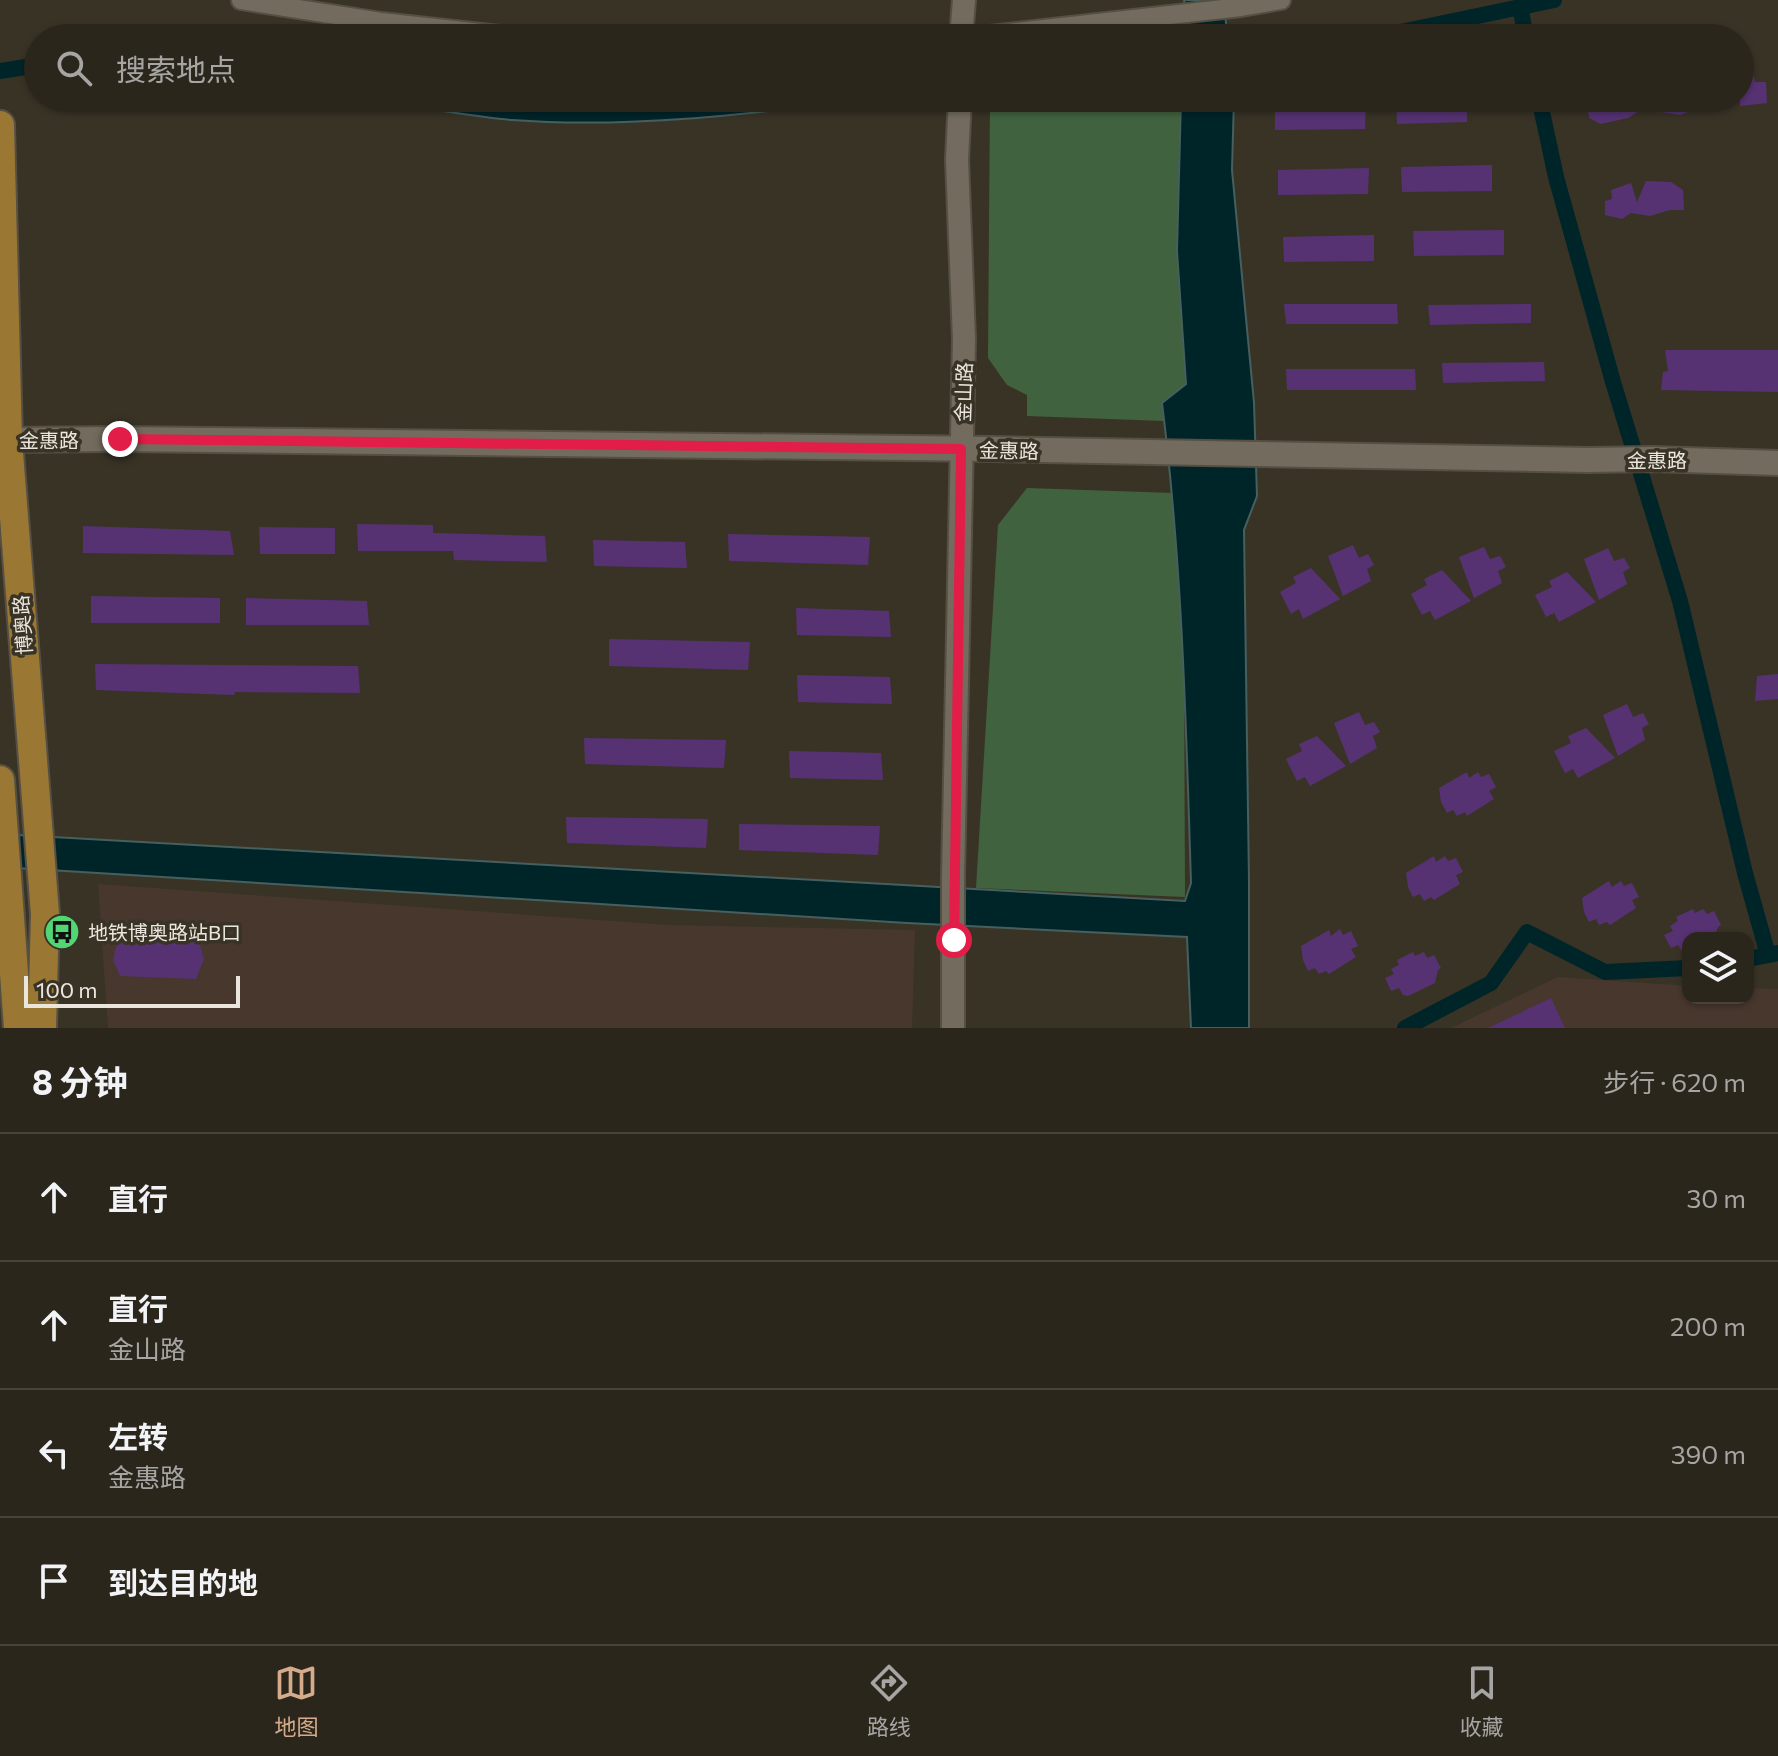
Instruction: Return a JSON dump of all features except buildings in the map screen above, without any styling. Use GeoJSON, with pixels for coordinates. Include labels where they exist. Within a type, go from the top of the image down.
{"type":"FeatureCollection","features":[{"type":"Feature","properties":{"kind":"main road","name":"博奥路"},"geometry":{"type":"LineString","coordinates":[[0,125],[4,440],[45,914],[42,1028]]}},
{"type":"Feature","properties":{"kind":"main road","name":"金惠路"},"geometry":{"type":"LineString","coordinates":[[4,440],[961,449],[1778,463]]}},
{"type":"Feature","properties":{"kind":"main road"},"geometry":{"type":"LineString","coordinates":[[0,780],[18,1028]]}},
{"type":"Feature","properties":{"kind":"street"},"geometry":{"type":"LineString","coordinates":[[241,0],[399,24]]}},
{"type":"Feature","properties":{"kind":"street"},"geometry":{"type":"LineString","coordinates":[[963,24],[964,0]]}},
{"type":"Feature","properties":{"kind":"street"},"geometry":{"type":"LineString","coordinates":[[1084,24],[1281,0]]}},
{"type":"Feature","properties":{"kind":"street","name":"金山路"},"geometry":{"type":"LineString","coordinates":[[953,1028],[964,339],[957,160],[959,112]]}},
{"type":"Feature","properties":{"kind":"shaded area"},"geometry":{"type":"Polygon","coordinates":[[[98,884],[669,925],[915,930],[912,1028],[108,1028],[98,884]]]}},
{"type":"Feature","properties":{"kind":"shaded area"},"geometry":{"type":"Polygon","coordinates":[[[1558,977],[1682,986],[1682,1004],[1754,1004],[1754,988],[1778,989],[1778,1028],[1451,1028],[1558,977]]]}},
{"type":"Feature","properties":{"kind":"green space"},"geometry":{"type":"Polygon","coordinates":[[[990,112],[1181,112],[1177,251],[1186,384],[1162,403],[1164,421],[1027,416],[1027,395],[1007,385],[988,358],[990,112]]]}},
{"type":"Feature","properties":{"kind":"green space"},"geometry":{"type":"Polygon","coordinates":[[[1027,488],[1173,493],[1184,655],[1185,897],[976,888],[998,525],[1027,488]]]}},
{"type":"Feature","properties":{"kind":"water"},"geometry":{"type":"Polygon","coordinates":[[[1184,0],[1223,0],[1226,24],[1189,24],[1184,0]]]}},
{"type":"Feature","properties":{"kind":"water"},"geometry":{"type":"Polygon","coordinates":[[[449,112],[758,112],[604,122],[512,120],[449,112]]]}},
{"type":"Feature","properties":{"kind":"water"},"geometry":{"type":"Polygon","coordinates":[[[1181,112],[1234,112],[1232,170],[1254,403],[1257,496],[1244,530],[1249,1028],[1191,1028],[1187,937],[907,923],[0,867],[0,834],[1185,901],[1191,883],[1185,702],[1179,582],[1162,403],[1186,384],[1177,251],[1181,112]]]}},
{"type":"Feature","properties":{"kind":"waterway"},"geometry":{"type":"LineString","coordinates":[[1439,24],[1554,0]]}},
{"type":"Feature","properties":{"kind":"waterway"},"geometry":{"type":"LineString","coordinates":[[1520,6],[1523,24]]}},
{"type":"Feature","properties":{"kind":"waterway"},"geometry":{"type":"LineString","coordinates":[[0,71],[24,67]]}},
{"type":"Feature","properties":{"kind":"waterway"},"geometry":{"type":"LineString","coordinates":[[1542,112],[1556,177],[1613,382],[1680,601],[1745,873],[1768,955]]}},
{"type":"Feature","properties":{"kind":"waterway"},"geometry":{"type":"LineString","coordinates":[[1405,1028],[1491,983],[1527,932],[1605,972],[1682,968]]}},
{"type":"Feature","properties":{"kind":"waterway"},"geometry":{"type":"LineString","coordinates":[[1754,958],[1778,953]]}},
{"type":"Feature","properties":{"kind":"place","name":"地铁博奥路站B口"},"geometry":{"type":"Point","coordinates":[62,932]}},
{"type":"Feature","properties":{"kind":"route"},"geometry":{"type":"LineString","coordinates":[[120,439],[961,449],[954,940]]}}]}
